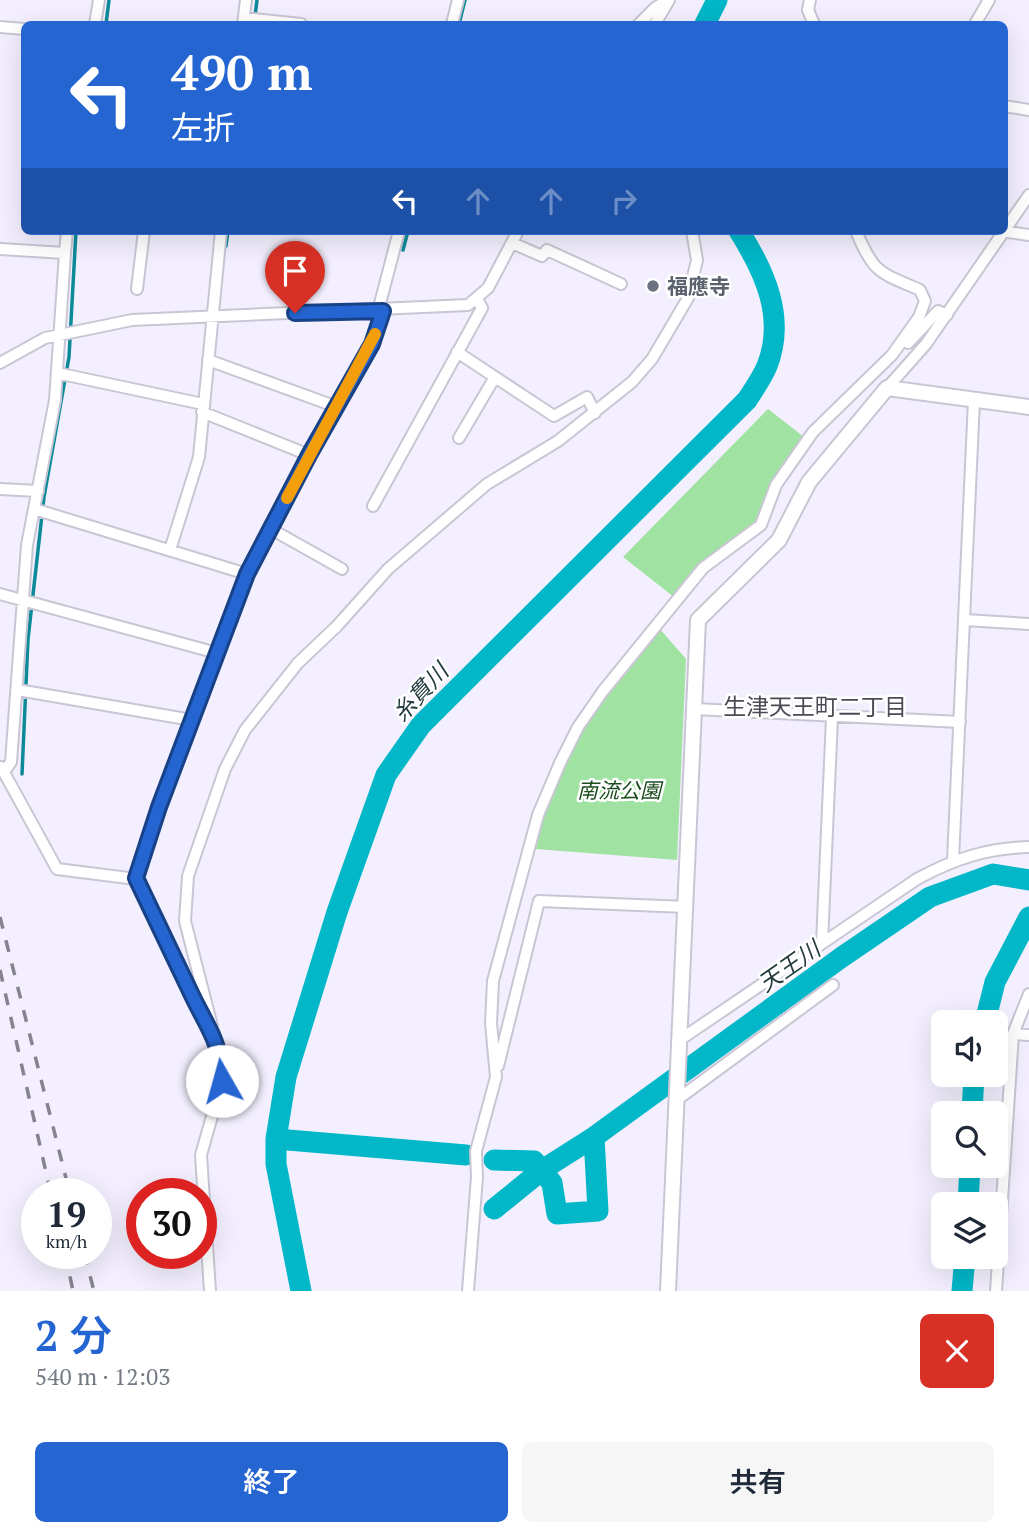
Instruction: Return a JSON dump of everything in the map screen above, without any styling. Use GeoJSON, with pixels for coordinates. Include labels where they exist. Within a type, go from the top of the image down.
{"type":"FeatureCollection","features":[{"type":"Feature","properties":{"kind":"street"},"geometry":{"type":"LineString","coordinates":[[96,21],[99,0]]}},
{"type":"Feature","properties":{"kind":"street"},"geometry":{"type":"LineString","coordinates":[[244,21],[246,0]]}},
{"type":"Feature","properties":{"kind":"street"},"geometry":{"type":"LineString","coordinates":[[453,21],[458,0]]}},
{"type":"Feature","properties":{"kind":"street"},"geometry":{"type":"LineString","coordinates":[[642,21],[655,8],[669,0]]}},
{"type":"Feature","properties":{"kind":"street"},"geometry":{"type":"LineString","coordinates":[[657,21],[669,0]]}},
{"type":"Feature","properties":{"kind":"street"},"geometry":{"type":"LineString","coordinates":[[810,0],[808,10],[813,21]]}},
{"type":"Feature","properties":{"kind":"street"},"geometry":{"type":"LineString","coordinates":[[976,21],[986,1]]}},
{"type":"Feature","properties":{"kind":"street"},"geometry":{"type":"LineString","coordinates":[[0,27],[21,29]]}},
{"type":"Feature","properties":{"kind":"street"},"geometry":{"type":"LineString","coordinates":[[1008,107],[1029,110]]}},
{"type":"Feature","properties":{"kind":"street"},"geometry":{"type":"LineString","coordinates":[[1008,225],[1029,195]]}},
{"type":"Feature","properties":{"kind":"street"},"geometry":{"type":"LineString","coordinates":[[1008,233],[1029,235]]}},
{"type":"Feature","properties":{"kind":"street"},"geometry":{"type":"LineString","coordinates":[[67,235],[57,373],[27,545],[11,762],[2,769],[57,869],[136,878]]}},
{"type":"Feature","properties":{"kind":"street"},"geometry":{"type":"LineString","coordinates":[[137,289],[144,235]]}},
{"type":"Feature","properties":{"kind":"street"},"geometry":{"type":"LineString","coordinates":[[170,550],[199,457],[221,235]]}},
{"type":"Feature","properties":{"kind":"street"},"geometry":{"type":"LineString","coordinates":[[214,1033],[200,1012],[136,878],[247,574],[309,455],[372,344],[398,235]]}},
{"type":"Feature","properties":{"kind":"street"},"geometry":{"type":"LineString","coordinates":[[0,363],[44,338],[132,320],[448,308],[468,305],[488,288],[516,235]]}},
{"type":"Feature","properties":{"kind":"street"},"geometry":{"type":"LineString","coordinates":[[210,1291],[201,1155],[222,1081],[221,1061],[185,921],[188,876],[225,769],[245,730],[298,663],[337,626],[388,569],[487,484],[558,441],[632,382],[677,319],[695,276],[696,243],[693,235]]}},
{"type":"Feature","properties":{"kind":"street"},"geometry":{"type":"LineString","coordinates":[[496,1077],[491,1023],[493,981],[538,815],[578,727],[603,691],[703,568],[761,524],[776,485],[813,432],[892,355],[919,317],[924,296],[920,290],[878,271],[870,264],[858,235]]}},
{"type":"Feature","properties":{"kind":"street"},"geometry":{"type":"LineString","coordinates":[[668,1291],[698,620],[779,540],[809,482],[926,344],[1001,235]]}},
{"type":"Feature","properties":{"kind":"street"},"geometry":{"type":"LineString","coordinates":[[512,243],[542,256],[547,250],[621,284]]}},
{"type":"Feature","properties":{"kind":"street"},"geometry":{"type":"LineString","coordinates":[[0,249],[65,253]]}},
{"type":"Feature","properties":{"kind":"street"},"geometry":{"type":"LineString","coordinates":[[373,506],[482,307],[477,299]]}},
{"type":"Feature","properties":{"kind":"street"},"geometry":{"type":"LineString","coordinates":[[892,355],[904,347],[937,311],[947,315]]}},
{"type":"Feature","properties":{"kind":"street"},"geometry":{"type":"LineString","coordinates":[[457,352],[554,416],[587,397],[595,413]]}},
{"type":"Feature","properties":{"kind":"street"},"geometry":{"type":"LineString","coordinates":[[208,360],[337,407]]}},
{"type":"Feature","properties":{"kind":"street"},"geometry":{"type":"LineString","coordinates":[[57,373],[203,408],[309,455]]}},
{"type":"Feature","properties":{"kind":"street"},"geometry":{"type":"LineString","coordinates":[[459,438],[495,377]]}},
{"type":"Feature","properties":{"kind":"street"},"geometry":{"type":"LineString","coordinates":[[887,388],[1029,407]]}},
{"type":"Feature","properties":{"kind":"street"},"geometry":{"type":"LineString","coordinates":[[953,860],[974,400]]}},
{"type":"Feature","properties":{"kind":"street"},"geometry":{"type":"LineString","coordinates":[[0,489],[38,491]]}},
{"type":"Feature","properties":{"kind":"street"},"geometry":{"type":"LineString","coordinates":[[34,509],[247,574]]}},
{"type":"Feature","properties":{"kind":"street"},"geometry":{"type":"LineString","coordinates":[[271,530],[342,569]]}},
{"type":"Feature","properties":{"kind":"street"},"geometry":{"type":"LineString","coordinates":[[0,594],[217,653]]}},
{"type":"Feature","properties":{"kind":"street"},"geometry":{"type":"LineString","coordinates":[[965,620],[1029,624]]}},
{"type":"Feature","properties":{"kind":"street"},"geometry":{"type":"LineString","coordinates":[[18,691],[192,720]]}},
{"type":"Feature","properties":{"kind":"street"},"geometry":{"type":"LineString","coordinates":[[695,709],[832,718],[960,722]]}},
{"type":"Feature","properties":{"kind":"street"},"geometry":{"type":"LineString","coordinates":[[822,943],[832,718]]}},
{"type":"Feature","properties":{"kind":"street"},"geometry":{"type":"LineString","coordinates":[[681,1043],[882,901],[953,860],[998,848],[1029,847]]}},
{"type":"Feature","properties":{"kind":"street"},"geometry":{"type":"LineString","coordinates":[[468,1291],[477,1177],[476,1151],[539,901],[687,907]]}},
{"type":"Feature","properties":{"kind":"street"},"geometry":{"type":"LineString","coordinates":[[678,1093],[833,985]]}},
{"type":"Feature","properties":{"kind":"street"},"geometry":{"type":"LineString","coordinates":[[996,1291],[1013,1034],[1029,994]]}},
{"type":"Feature","properties":{"kind":"street"},"geometry":{"type":"LineString","coordinates":[[1013,1034],[1029,1035]]}},
{"type":"Feature","properties":{"kind":"green space"},"geometry":{"type":"Polygon","coordinates":[[[768,409],[804,437],[773,482],[761,517],[698,568],[674,597],[623,557],[768,409]]]}},
{"type":"Feature","properties":{"kind":"green space","name":"南流公園"},"geometry":{"type":"Polygon","coordinates":[[[659,628],[686,659],[677,860],[536,849],[554,787],[582,731],[618,678],[659,628]]]}},
{"type":"Feature","properties":{"kind":"waterway"},"geometry":{"type":"LineString","coordinates":[[106,21],[109,0]]}},
{"type":"Feature","properties":{"kind":"waterway"},"geometry":{"type":"LineString","coordinates":[[254,21],[257,0]]}},
{"type":"Feature","properties":{"kind":"waterway"},"geometry":{"type":"LineString","coordinates":[[460,21],[465,0]]}},
{"type":"Feature","properties":{"kind":"waterway","name":"糸貫川"},"geometry":{"type":"LineString","coordinates":[[706,21],[717,0]]}},
{"type":"Feature","properties":{"kind":"waterway"},"geometry":{"type":"LineString","coordinates":[[22,774],[28,639],[44,497],[69,357],[76,235]]}},
{"type":"Feature","properties":{"kind":"waterway"},"geometry":{"type":"LineString","coordinates":[[226,246],[227,235]]}},
{"type":"Feature","properties":{"kind":"waterway"},"geometry":{"type":"LineString","coordinates":[[403,250],[407,235]]}},
{"type":"Feature","properties":{"kind":"waterway","name":"糸貫川"},"geometry":{"type":"LineString","coordinates":[[301,1291],[276,1164],[276,1139],[286,1077],[337,912],[386,775],[421,725],[747,400],[755,388],[767,366],[772,348],[773,313],[764,279],[741,235]]}},
{"type":"Feature","properties":{"kind":"waterway","name":"天王川"},"geometry":{"type":"LineString","coordinates":[[494,1209],[542,1170],[594,1137],[842,957],[930,897],[993,874],[1029,880]]}},
{"type":"Feature","properties":{"kind":"waterway","name":"天王川"},"geometry":{"type":"LineString","coordinates":[[988,1010],[995,982],[1029,917]]}},
{"type":"Feature","properties":{"kind":"waterway","name":"天王川"},"geometry":{"type":"LineString","coordinates":[[973,1087],[973,1101]]}},
{"type":"Feature","properties":{"kind":"waterway","name":"天王川"},"geometry":{"type":"LineString","coordinates":[[494,1160],[534,1161],[552,1183],[557,1214],[598,1211],[594,1137]]}},
{"type":"Feature","properties":{"kind":"waterway"},"geometry":{"type":"LineString","coordinates":[[276,1139],[466,1155]]}},
{"type":"Feature","properties":{"kind":"waterway","name":"天王川"},"geometry":{"type":"LineString","coordinates":[[969,1178],[969,1192]]}},
{"type":"Feature","properties":{"kind":"waterway","name":"天王川"},"geometry":{"type":"LineString","coordinates":[[962,1291],[964,1269]]}},
{"type":"Feature","properties":{"kind":"railway"},"geometry":{"type":"LineString","coordinates":[[0,917],[66,1178]]}},
{"type":"Feature","properties":{"kind":"railway"},"geometry":{"type":"LineString","coordinates":[[0,970],[47,1178]]}},
{"type":"Feature","properties":{"kind":"railway"},"geometry":{"type":"LineString","coordinates":[[68,1269],[73,1291]]}},
{"type":"Feature","properties":{"kind":"railway"},"geometry":{"type":"LineString","coordinates":[[88,1269],[94,1291]]}},
{"type":"Feature","properties":{"kind":"slow traffic"},"geometry":{"type":"LineString","coordinates":[[287,498],[375,334]]}},
{"type":"Feature","properties":{"kind":"place","name":"福應寺"},"geometry":{"type":"Point","coordinates":[653,286]}},
{"type":"Feature","properties":{"kind":"district","name":"生津天王町二丁目"},"geometry":{"type":"Point","coordinates":[815,706]}},
{"type":"Feature","properties":{"kind":"route"},"geometry":{"type":"LineString","coordinates":[[222,1081],[221,1061],[214,1033],[200,1012],[136,878],[159,807],[247,574],[309,455],[372,344],[383,311],[295,313]]}}]}
